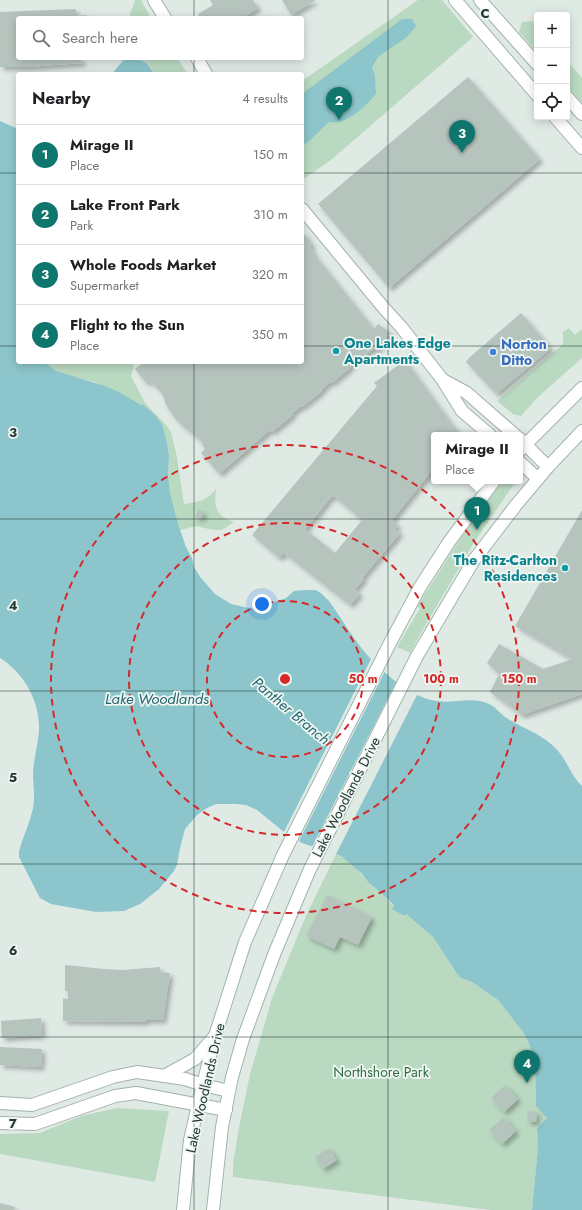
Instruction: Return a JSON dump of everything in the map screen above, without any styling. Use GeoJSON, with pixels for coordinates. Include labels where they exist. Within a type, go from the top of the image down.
{"type":"FeatureCollection","features":[{"type":"Feature","properties":{"kind":"main road"},"geometry":{"type":"LineString","coordinates":[[154,0],[164,16]]}},
{"type":"Feature","properties":{"kind":"main road"},"geometry":{"type":"LineString","coordinates":[[163,0],[173,16]]}},
{"type":"Feature","properties":{"kind":"main road"},"geometry":{"type":"LineString","coordinates":[[455,0],[534,92]]}},
{"type":"Feature","properties":{"kind":"main road"},"geometry":{"type":"LineString","coordinates":[[480,0],[534,61]]}},
{"type":"Feature","properties":{"kind":"main road"},"geometry":{"type":"LineString","coordinates":[[192,60],[204,72]]}},
{"type":"Feature","properties":{"kind":"main road"},"geometry":{"type":"LineString","coordinates":[[199,60],[204,72]]}},
{"type":"Feature","properties":{"kind":"main road"},"geometry":{"type":"LineString","coordinates":[[570,100],[582,114]]}},
{"type":"Feature","properties":{"kind":"main road"},"geometry":{"type":"LineString","coordinates":[[558,120],[582,148]]}},
{"type":"Feature","properties":{"kind":"main road"},"geometry":{"type":"LineString","coordinates":[[304,210],[402,328],[442,379],[462,411],[486,432]]}},
{"type":"Feature","properties":{"kind":"main road"},"geometry":{"type":"LineString","coordinates":[[442,379],[467,393],[512,432]]}},
{"type":"Feature","properties":{"kind":"main road"},"geometry":{"type":"LineString","coordinates":[[523,444],[582,388]]}},
{"type":"Feature","properties":{"kind":"main road","name":"Lake Woodlands Drive"},"geometry":{"type":"LineString","coordinates":[[213,1210],[220,1144],[232,1077],[243,1039],[274,952],[310,868],[417,656],[474,560],[516,504],[582,431]]}},
{"type":"Feature","properties":{"kind":"main road"},"geometry":{"type":"LineString","coordinates":[[523,446],[548,467]]}},
{"type":"Feature","properties":{"kind":"main road"},"geometry":{"type":"LineString","coordinates":[[523,465],[538,479]]}},
{"type":"Feature","properties":{"kind":"main road","name":"Lake Woodlands Drive"},"geometry":{"type":"LineString","coordinates":[[183,1210],[190,1140],[198,1104],[215,1036],[244,942],[283,855],[390,643],[420,587],[449,542],[492,484]]}},
{"type":"Feature","properties":{"kind":"main road"},"geometry":{"type":"LineString","coordinates":[[164,1076],[195,1059],[215,1036]]}},
{"type":"Feature","properties":{"kind":"main road"},"geometry":{"type":"LineString","coordinates":[[0,1103],[32,1105],[113,1077],[137,1072],[185,1079],[229,1091]]}},
{"type":"Feature","properties":{"kind":"main road"},"geometry":{"type":"LineString","coordinates":[[0,1123],[34,1124],[115,1096],[136,1094],[226,1110]]}},
{"type":"Feature","properties":{"kind":"green space"},"geometry":{"type":"Polygon","coordinates":[[[135,0],[141,0],[150,16],[130,16],[135,0]]]}},
{"type":"Feature","properties":{"kind":"green space"},"geometry":{"type":"Polygon","coordinates":[[[418,0],[442,0],[473,37],[331,160],[304,179],[304,80],[418,0]]]}},
{"type":"Feature","properties":{"kind":"green space"},"geometry":{"type":"Polygon","coordinates":[[[532,21],[534,23],[534,49],[519,32],[522,22],[532,21]]]}},
{"type":"Feature","properties":{"kind":"green space"},"geometry":{"type":"Polygon","coordinates":[[[141,60],[178,60],[187,72],[152,72],[150,66],[141,60]]]}},
{"type":"Feature","properties":{"kind":"green space"},"geometry":{"type":"Polygon","coordinates":[[[570,64],[582,78],[582,103],[570,89],[570,64]]]}},
{"type":"Feature","properties":{"kind":"green space"},"geometry":{"type":"Polygon","coordinates":[[[569,328],[575,335],[582,329],[582,358],[537,398],[521,416],[513,414],[497,401],[563,344],[563,332],[569,328]]]}},
{"type":"Feature","properties":{"kind":"green space"},"geometry":{"type":"Polygon","coordinates":[[[47,364],[132,364],[134,367],[131,376],[145,403],[171,432],[177,457],[184,504],[206,498],[216,488],[215,500],[217,510],[223,517],[234,522],[222,530],[213,530],[196,526],[180,530],[178,526],[159,529],[177,522],[170,493],[167,442],[141,405],[95,382],[56,371],[47,364]]]}},
{"type":"Feature","properties":{"kind":"green space"},"geometry":{"type":"Polygon","coordinates":[[[502,484],[514,484],[473,544],[410,653],[397,647],[420,608],[417,607],[469,526],[502,484]]]}},
{"type":"Feature","properties":{"kind":"green space","name":"Northshore Park"},"geometry":{"type":"Polygon","coordinates":[[[336,854],[354,867],[394,906],[393,909],[403,916],[406,914],[434,938],[441,947],[453,969],[461,978],[472,982],[498,1000],[526,1037],[534,1057],[536,1083],[547,1118],[537,1128],[538,1147],[532,1210],[490,1210],[233,1177],[233,1164],[238,1133],[250,1074],[272,998],[305,918],[336,854]]]}},
{"type":"Feature","properties":{"kind":"green space"},"geometry":{"type":"Polygon","coordinates":[[[117,1108],[169,1111],[155,1182],[0,1154],[0,1134],[40,1133],[81,1116],[117,1108]]]}},
{"type":"Feature","properties":{"kind":"water"},"geometry":{"type":"Polygon","coordinates":[[[402,19],[412,19],[416,26],[407,37],[379,56],[372,67],[375,76],[376,94],[355,114],[343,121],[329,122],[304,144],[304,92],[402,19]]]}},
{"type":"Feature","properties":{"kind":"water"},"geometry":{"type":"Polygon","coordinates":[[[125,60],[139,60],[146,63],[152,72],[114,72],[125,60]]]}},
{"type":"Feature","properties":{"kind":"water","name":"Lake Woodlands"},"geometry":{"type":"Polygon","coordinates":[[[0,121],[16,128],[16,364],[47,364],[56,371],[105,386],[119,392],[141,405],[142,404],[154,414],[162,424],[167,442],[170,493],[178,524],[186,547],[192,558],[194,567],[201,578],[215,594],[231,604],[249,608],[266,605],[286,598],[294,591],[316,590],[329,601],[352,636],[368,656],[399,684],[427,699],[444,702],[471,700],[485,702],[491,705],[505,717],[540,736],[552,745],[561,755],[575,778],[582,786],[582,1210],[532,1210],[538,1147],[537,1128],[547,1118],[536,1106],[535,1068],[528,1040],[523,1032],[498,1000],[472,982],[461,978],[457,974],[434,938],[406,914],[404,916],[392,909],[394,906],[393,904],[341,856],[302,843],[284,832],[257,810],[246,805],[216,804],[197,815],[185,829],[177,865],[174,871],[159,889],[140,904],[124,911],[96,912],[51,904],[40,898],[19,857],[20,847],[33,807],[33,772],[39,730],[39,719],[37,709],[29,689],[9,664],[0,658],[0,121]]]}},
{"type":"Feature","properties":{"kind":"pier"},"geometry":{"type":"Polygon","coordinates":[[[372,657],[386,669],[298,843],[283,834],[372,657]]]}},
{"type":"Feature","properties":{"kind":"pier"},"geometry":{"type":"Polygon","coordinates":[[[397,680],[403,686],[418,693],[335,856],[311,849],[397,680]]]}},
{"type":"Feature","properties":{"kind":"building"},"geometry":{"type":"Polygon","coordinates":[[[210,0],[253,0],[258,8],[245,16],[199,16],[198,14],[213,5],[210,0]]]}},
{"type":"Feature","properties":{"kind":"building"},"geometry":{"type":"Polygon","coordinates":[[[282,0],[316,0],[291,15],[282,0]]]}},
{"type":"Feature","properties":{"kind":"building"},"geometry":{"type":"Polygon","coordinates":[[[76,9],[76,16],[16,16],[16,60],[82,60],[83,63],[26,67],[0,67],[0,12],[76,9]]]}},
{"type":"Feature","properties":{"kind":"building"},"geometry":{"type":"Polygon","coordinates":[[[468,77],[540,159],[389,288],[318,204],[468,77]]]}},
{"type":"Feature","properties":{"kind":"building","name":"One Lakes Edge Apartments"},"geometry":{"type":"Polygon","coordinates":[[[304,234],[312,244],[310,247],[314,252],[313,253],[374,329],[378,324],[391,333],[377,350],[374,348],[362,358],[361,356],[350,365],[351,367],[332,383],[330,382],[321,390],[322,391],[291,414],[293,415],[272,432],[270,430],[219,474],[201,453],[205,449],[199,439],[174,417],[166,405],[163,395],[154,384],[153,385],[149,380],[146,383],[135,369],[141,364],[304,364],[304,234]]]}},
{"type":"Feature","properties":{"kind":"building"},"geometry":{"type":"Polygon","coordinates":[[[521,313],[551,348],[496,394],[466,362],[521,313]]]}},
{"type":"Feature","properties":{"kind":"building"},"geometry":{"type":"Polygon","coordinates":[[[405,360],[458,432],[431,432],[431,472],[392,520],[398,525],[395,529],[400,533],[362,578],[364,579],[355,589],[360,594],[350,605],[284,553],[279,558],[252,535],[377,386],[374,383],[405,360]],[[332,496],[306,528],[306,530],[335,553],[362,520],[332,496]]]}},
{"type":"Feature","properties":{"kind":"building"},"geometry":{"type":"Polygon","coordinates":[[[199,510],[204,512],[200,519],[195,517],[199,510]]]}},
{"type":"Feature","properties":{"kind":"building","name":"The Ritz-Carlton Residences"},"geometry":{"type":"Polygon","coordinates":[[[582,510],[582,694],[522,715],[490,692],[499,674],[487,663],[499,644],[543,669],[572,659],[515,626],[582,510]]]}},
{"type":"Feature","properties":{"kind":"building"},"geometry":{"type":"Polygon","coordinates":[[[327,895],[372,917],[358,945],[340,937],[334,949],[306,936],[327,895]]]}},
{"type":"Feature","properties":{"kind":"building"},"geometry":{"type":"Polygon","coordinates":[[[65,965],[123,970],[160,967],[160,972],[170,973],[163,1020],[146,1020],[146,1022],[63,1021],[63,998],[68,999],[68,991],[65,991],[65,965]]]}},
{"type":"Feature","properties":{"kind":"building"},"geometry":{"type":"Polygon","coordinates":[[[41,1018],[42,1035],[2,1038],[1,1021],[41,1018]]]}},
{"type":"Feature","properties":{"kind":"building"},"geometry":{"type":"Polygon","coordinates":[[[0,1047],[42,1049],[41,1067],[0,1065],[0,1047]]]}},
{"type":"Feature","properties":{"kind":"building"},"geometry":{"type":"Polygon","coordinates":[[[505,1085],[518,1099],[504,1112],[491,1098],[505,1085]]]}},
{"type":"Feature","properties":{"kind":"building"},"geometry":{"type":"Polygon","coordinates":[[[528,1111],[537,1112],[536,1122],[527,1121],[528,1111]]]}},
{"type":"Feature","properties":{"kind":"building"},"geometry":{"type":"Polygon","coordinates":[[[504,1117],[516,1131],[502,1144],[489,1130],[504,1117]]]}},
{"type":"Feature","properties":{"kind":"building"},"geometry":{"type":"Polygon","coordinates":[[[329,1148],[337,1160],[323,1169],[315,1157],[329,1148]]]}},
{"type":"Feature","properties":{"kind":"building"},"geometry":{"type":"Polygon","coordinates":[[[0,1203],[15,1207],[14,1210],[0,1210],[0,1203]]]}},
{"type":"Feature","properties":{"kind":"place","name":"Lake Front Park"},"geometry":{"type":"Point","coordinates":[339,120]}},
{"type":"Feature","properties":{"kind":"place","name":"Whole Foods Market"},"geometry":{"type":"Point","coordinates":[462,153]}},
{"type":"Feature","properties":{"kind":"place","name":"One Lakes Edge Apartments"},"geometry":{"type":"Point","coordinates":[336,351]}},
{"type":"Feature","properties":{"kind":"place","name":"Norton Ditto"},"geometry":{"type":"Point","coordinates":[493,352]}},
{"type":"Feature","properties":{"kind":"place","name":"Mirage II"},"geometry":{"type":"Point","coordinates":[477,530]}},
{"type":"Feature","properties":{"kind":"place","name":"The Ritz-Carlton Residences"},"geometry":{"type":"Point","coordinates":[565,568]}},
{"type":"Feature","properties":{"kind":"place","name":"Flight to the Sun"},"geometry":{"type":"Point","coordinates":[527,1083]}},
{"type":"Feature","properties":{"kind":"water label","name":"Panther Branch"},"geometry":{"type":"Point","coordinates":[291,711]}}]}
